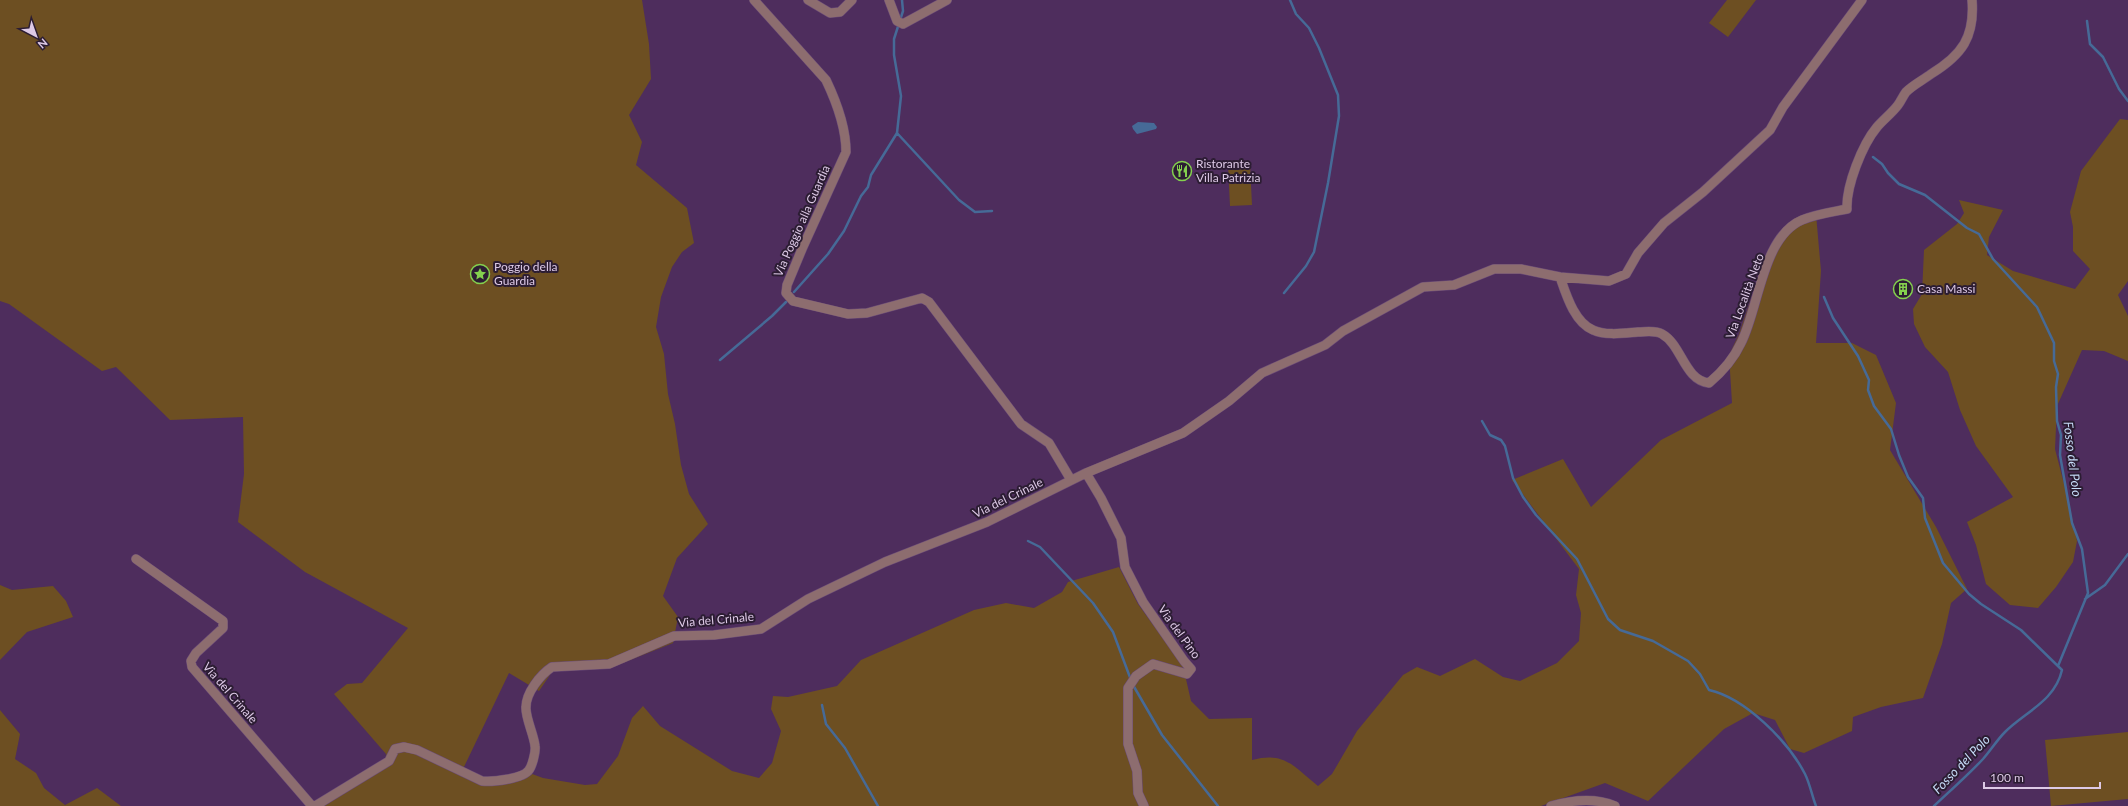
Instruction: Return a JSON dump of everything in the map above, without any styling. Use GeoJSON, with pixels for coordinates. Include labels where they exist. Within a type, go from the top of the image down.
{"type":"FeatureCollection","features":[{"type":"Feature","properties":{"kind":"street","name":"Via Poggio alla Guardia"},"geometry":{"type":"LineString","coordinates":[[754,0],[826,80],[833,94],[846,135],[846,152],[799,256],[787,285],[786,294],[793,301],[848,314],[867,313],[922,298],[929,302],[1021,424],[1050,443],[1071,480]]}},
{"type":"Feature","properties":{"kind":"street"},"geometry":{"type":"LineString","coordinates":[[808,0],[830,13],[840,12],[852,0]]}},
{"type":"Feature","properties":{"kind":"street"},"geometry":{"type":"LineString","coordinates":[[889,0],[897,21],[903,24],[947,0]]}},
{"type":"Feature","properties":{"kind":"street","name":"Via del Crinale"},"geometry":{"type":"LineString","coordinates":[[136,559],[223,621],[223,628],[196,653],[190,661],[192,667],[313,806],[389,761],[394,749],[404,747],[417,750],[482,781],[493,782],[523,775],[529,770],[536,748],[526,708],[528,695],[545,671],[552,667],[609,664],[674,636],[714,635],[761,629],[808,599],[885,562],[987,522],[1086,473],[1184,433],[1229,401],[1262,373],[1325,344],[1343,332],[1423,287],[1454,285],[1494,268],[1521,269],[1560,277],[1609,281],[1626,274],[1638,252],[1664,223],[1703,192],[1770,130],[1783,107],[1862,0]]}},
{"type":"Feature","properties":{"kind":"street","name":"Via Località Neto"},"geometry":{"type":"LineString","coordinates":[[1560,277],[1575,311],[1585,324],[1592,330],[1603,333],[1662,333],[1670,341],[1694,376],[1700,382],[1709,383],[1734,356],[1742,342],[1760,284],[1775,247],[1789,229],[1802,220],[1847,209],[1848,190],[1856,166],[1876,128],[1899,104],[1906,92],[1918,82],[1948,64],[1961,50],[1969,38],[1973,23],[1972,0]]}},
{"type":"Feature","properties":{"kind":"street","name":"Via del Pino"},"geometry":{"type":"LineString","coordinates":[[1086,473],[1101,498],[1121,538],[1125,568],[1143,602],[1191,669],[1188,674],[1153,664],[1136,676],[1128,688],[1128,744],[1137,771],[1138,793],[1144,806]]}},
{"type":"Feature","properties":{"kind":"street"},"geometry":{"type":"LineString","coordinates":[[1551,806],[1576,799],[1608,803],[1615,806]]}},
{"type":"Feature","properties":{"kind":"shaded area"},"geometry":{"type":"Polygon","coordinates":[[[0,0],[642,0],[649,44],[651,79],[629,115],[642,142],[636,165],[687,208],[694,243],[682,252],[672,267],[661,297],[656,327],[664,354],[668,394],[675,424],[681,465],[689,494],[708,524],[677,558],[663,596],[678,617],[673,643],[608,669],[554,669],[539,691],[509,673],[463,769],[492,781],[524,771],[543,778],[585,785],[597,784],[618,756],[632,718],[643,706],[660,726],[732,771],[759,778],[772,763],[781,731],[771,709],[773,696],[788,697],[837,686],[861,660],[974,610],[1006,603],[1034,608],[1062,592],[1068,582],[1119,567],[1138,604],[1183,666],[1191,701],[1209,719],[1252,718],[1252,760],[1263,758],[1281,759],[1295,767],[1318,786],[1332,774],[1357,731],[1403,675],[1417,667],[1440,676],[1475,659],[1503,677],[1520,681],[1557,663],[1579,641],[1581,613],[1576,595],[1579,569],[1512,480],[1563,459],[1591,507],[1661,440],[1732,403],[1729,355],[1739,334],[1767,252],[1795,218],[1816,214],[1821,271],[1816,343],[1852,343],[1876,355],[1896,403],[1890,450],[1936,527],[1967,589],[1951,603],[1942,644],[1923,698],[1881,707],[1853,717],[1852,731],[1804,753],[1790,749],[1775,720],[1753,713],[1724,729],[1648,801],[1605,783],[1541,806],[324,806],[385,768],[386,754],[334,694],[347,684],[362,683],[408,628],[305,572],[238,522],[244,474],[243,417],[170,420],[116,367],[102,371],[9,304],[0,301],[0,0]]]}},
{"type":"Feature","properties":{"kind":"shaded area"},"geometry":{"type":"Polygon","coordinates":[[[1727,0],[1756,0],[1728,37],[1709,23],[1727,0]]]}},
{"type":"Feature","properties":{"kind":"shaded area"},"geometry":{"type":"Polygon","coordinates":[[[2120,119],[2128,120],[2128,281],[2118,295],[2128,316],[2128,361],[2104,351],[2082,350],[2057,406],[2055,449],[2077,541],[2073,562],[2056,587],[2038,608],[2010,605],[1986,584],[1976,545],[1967,522],[2013,497],[1976,446],[1960,410],[1948,372],[1925,347],[1914,324],[1913,309],[1922,294],[1924,250],[1957,224],[1964,213],[1959,200],[2003,210],[1989,237],[1987,255],[2013,271],[2075,289],[2090,269],[2073,251],[2073,227],[2070,212],[2081,171],[2120,119]]]}},
{"type":"Feature","properties":{"kind":"shaded area"},"geometry":{"type":"Polygon","coordinates":[[[1250,164],[1252,205],[1230,206],[1228,165],[1250,164]]]}},
{"type":"Feature","properties":{"kind":"shaded area"},"geometry":{"type":"Polygon","coordinates":[[[0,585],[12,590],[53,586],[66,601],[73,617],[27,632],[0,660],[0,585]]]}},
{"type":"Feature","properties":{"kind":"shaded area"},"geometry":{"type":"Polygon","coordinates":[[[0,710],[20,734],[15,759],[36,773],[44,788],[65,805],[97,788],[121,806],[0,806],[0,710]]]}},
{"type":"Feature","properties":{"kind":"shaded area"},"geometry":{"type":"Polygon","coordinates":[[[2128,732],[2128,799],[2051,806],[2045,740],[2128,732]]]}},
{"type":"Feature","properties":{"kind":"water"},"geometry":{"type":"Polygon","coordinates":[[[1138,122],[1154,123],[1157,127],[1156,129],[1137,134],[1132,126],[1138,122]]]}},
{"type":"Feature","properties":{"kind":"waterway"},"geometry":{"type":"LineString","coordinates":[[794,292],[828,254],[844,231],[861,196],[868,187],[871,175],[897,133],[901,96],[894,55],[894,39],[903,11],[902,0]]}},
{"type":"Feature","properties":{"kind":"waterway"},"geometry":{"type":"LineString","coordinates":[[1284,293],[1306,266],[1314,252],[1328,183],[1339,116],[1338,95],[1319,48],[1309,28],[1296,14],[1290,0]]}},
{"type":"Feature","properties":{"kind":"waterway"},"geometry":{"type":"LineString","coordinates":[[2087,21],[2090,44],[2103,57],[2119,89],[2128,101]]}},
{"type":"Feature","properties":{"kind":"waterway"},"geometry":{"type":"LineString","coordinates":[[897,133],[959,200],[975,212],[992,211]]}},
{"type":"Feature","properties":{"kind":"waterway","name":"Fosso del Polo"},"geometry":{"type":"LineString","coordinates":[[1873,157],[1882,164],[1888,173],[1899,184],[1925,195],[1967,228],[1979,234],[1993,259],[2037,307],[2054,343],[2054,361],[2058,374],[2056,387],[2057,421],[2061,435],[2060,455],[2072,523],[2082,549],[2088,593],[2058,666]]}},
{"type":"Feature","properties":{"kind":"waterway"},"geometry":{"type":"LineString","coordinates":[[1824,297],[1833,318],[1858,356],[1869,380],[1868,390],[1874,406],[1891,429],[1908,477],[1923,498],[1925,518],[1943,563],[1969,594],[1981,604],[2021,630],[2062,670],[2053,690],[2046,698],[2005,732],[1986,756],[1934,806]]}},
{"type":"Feature","properties":{"kind":"waterway"},"geometry":{"type":"LineString","coordinates":[[720,360],[772,316],[786,302]]}},
{"type":"Feature","properties":{"kind":"waterway"},"geometry":{"type":"LineString","coordinates":[[1482,421],[1490,435],[1501,440],[1505,446],[1513,478],[1523,497],[1536,515],[1577,559],[1608,619],[1620,630],[1653,641],[1688,661],[1700,674],[1709,690],[1723,695],[1751,711],[1777,735],[1797,761],[1807,778],[1816,806]]}},
{"type":"Feature","properties":{"kind":"waterway"},"geometry":{"type":"LineString","coordinates":[[1028,541],[1040,547],[1093,603],[1113,632],[1131,680]]}},
{"type":"Feature","properties":{"kind":"waterway"},"geometry":{"type":"LineString","coordinates":[[2085,599],[2105,585],[2128,554]]}},
{"type":"Feature","properties":{"kind":"waterway"},"geometry":{"type":"LineString","coordinates":[[1133,685],[1162,735],[1218,806]]}},
{"type":"Feature","properties":{"kind":"waterway"},"geometry":{"type":"LineString","coordinates":[[822,705],[826,724],[845,748],[878,806]]}},
{"type":"Feature","properties":{"kind":"place","name":"Ristorante Villa Patrizia"},"geometry":{"type":"Point","coordinates":[1182,171]}},
{"type":"Feature","properties":{"kind":"place","name":"Poggio della Guardia"},"geometry":{"type":"Point","coordinates":[480,274]}},
{"type":"Feature","properties":{"kind":"place","name":"Casa Massi"},"geometry":{"type":"Point","coordinates":[1903,289]}}]}
